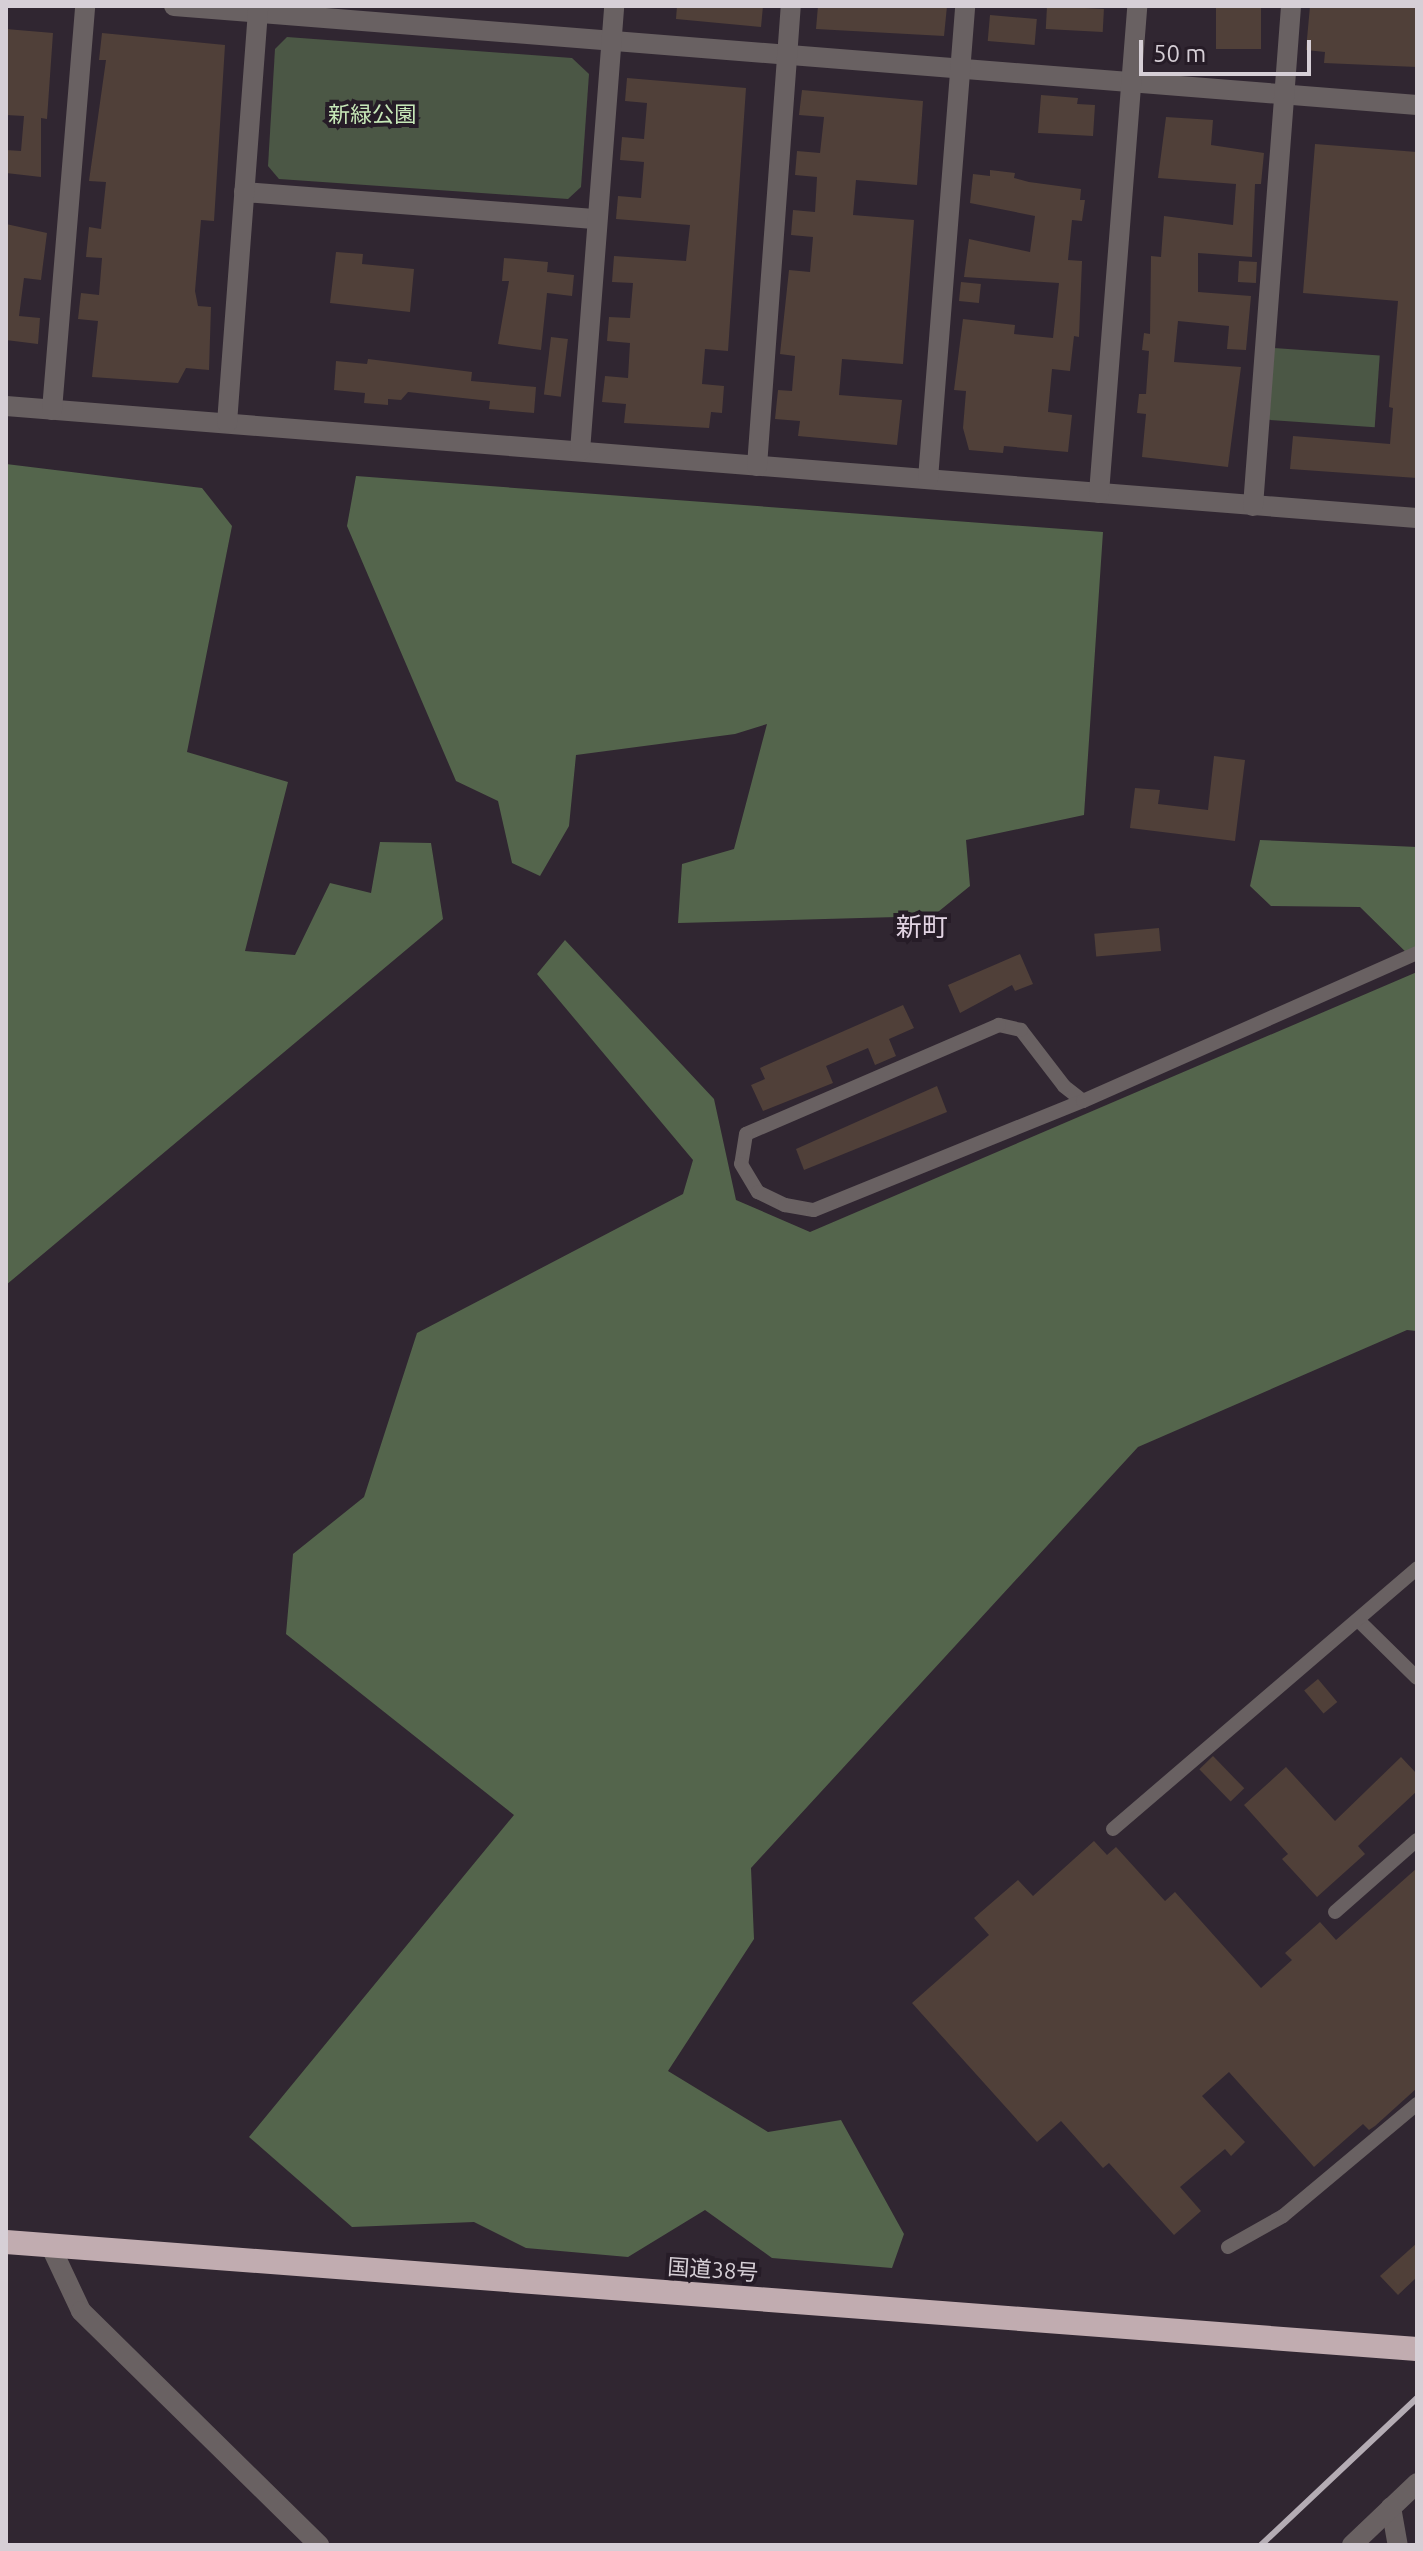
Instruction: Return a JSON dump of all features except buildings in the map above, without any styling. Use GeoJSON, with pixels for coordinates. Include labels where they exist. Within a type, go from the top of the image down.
{"type":"FeatureCollection","features":[{"type":"Feature","properties":{"kind":"highway","name":"国道38号"},"geometry":{"type":"LineString","coordinates":[[6,2242],[1417,2349]]}},
{"type":"Feature","properties":{"kind":"street"},"geometry":{"type":"LineString","coordinates":[[52,410],[85,6]]}},
{"type":"Feature","properties":{"kind":"street"},"geometry":{"type":"LineString","coordinates":[[174,6],[436,15],[611,40],[1417,105]]}},
{"type":"Feature","properties":{"kind":"street"},"geometry":{"type":"LineString","coordinates":[[580,451],[614,6]]}},
{"type":"Feature","properties":{"kind":"street"},"geometry":{"type":"LineString","coordinates":[[757,466],[791,6]]}},
{"type":"Feature","properties":{"kind":"street"},"geometry":{"type":"LineString","coordinates":[[928,479],[965,6]]}},
{"type":"Feature","properties":{"kind":"street"},"geometry":{"type":"LineString","coordinates":[[1099,493],[1137,6]]}},
{"type":"Feature","properties":{"kind":"street"},"geometry":{"type":"LineString","coordinates":[[1253,506],[1291,6]]}},
{"type":"Feature","properties":{"kind":"street"},"geometry":{"type":"LineString","coordinates":[[227,423],[257,9]]}},
{"type":"Feature","properties":{"kind":"street"},"geometry":{"type":"LineString","coordinates":[[244,192],[597,219]]}},
{"type":"Feature","properties":{"kind":"street"},"geometry":{"type":"LineString","coordinates":[[6,406],[1417,518]]}},
{"type":"Feature","properties":{"kind":"street"},"geometry":{"type":"LineString","coordinates":[[50,2245],[81,2311],[319,2545]]}},
{"type":"Feature","properties":{"kind":"street"},"geometry":{"type":"LineString","coordinates":[[1352,2545],[1417,2483]]}},
{"type":"Feature","properties":{"kind":"street"},"geometry":{"type":"LineString","coordinates":[[1391,2507],[1398,2545]]}},
{"type":"Feature","properties":{"kind":"lane"},"geometry":{"type":"LineString","coordinates":[[1083,1101],[1064,1086],[1021,1030],[999,1025],[746,1134],[741,1164],[758,1192],[785,1205],[814,1210],[1083,1101],[1417,953]]}},
{"type":"Feature","properties":{"kind":"lane"},"geometry":{"type":"LineString","coordinates":[[1113,1829],[1359,1621],[1417,1568]]}},
{"type":"Feature","properties":{"kind":"lane"},"geometry":{"type":"LineString","coordinates":[[1359,1621],[1417,1678]]}},
{"type":"Feature","properties":{"kind":"lane"},"geometry":{"type":"LineString","coordinates":[[1335,1912],[1417,1840]]}},
{"type":"Feature","properties":{"kind":"lane"},"geometry":{"type":"LineString","coordinates":[[1228,2247],[1283,2216],[1417,2104]]}},
{"type":"Feature","properties":{"kind":"green space","name":"新緑公園"},"geometry":{"type":"Polygon","coordinates":[[[287,37],[572,58],[589,74],[581,187],[568,199],[279,179],[268,166],[275,49],[287,37]]]}},
{"type":"Feature","properties":{"kind":"green space"},"geometry":{"type":"Polygon","coordinates":[[[1274,348],[1380,355],[1375,427],[1269,420],[1274,348]]]}},
{"type":"Feature","properties":{"kind":"green space"},"geometry":{"type":"Polygon","coordinates":[[[6,464],[202,488],[232,526],[187,752],[288,782],[245,951],[295,955],[330,883],[371,893],[380,842],[431,843],[443,919],[6,1285],[6,464]]]}},
{"type":"Feature","properties":{"kind":"green space"},"geometry":{"type":"Polygon","coordinates":[[[356,476],[1103,532],[1084,815],[966,840],[970,886],[933,916],[678,923],[682,864],[734,849],[767,724],[735,734],[576,755],[569,826],[540,876],[512,863],[498,801],[456,781],[347,526],[356,476]]]}},
{"type":"Feature","properties":{"kind":"green space"},"geometry":{"type":"Polygon","coordinates":[[[1260,840],[1417,847],[1417,963],[1360,907],[1271,906],[1250,886],[1260,840]]]}},
{"type":"Feature","properties":{"kind":"green space"},"geometry":{"type":"Polygon","coordinates":[[[565,940],[714,1099],[736,1200],[810,1232],[1417,972],[1417,1331],[1407,1330],[1138,1447],[751,1868],[754,1939],[668,2071],[768,2132],[841,2120],[904,2234],[892,2268],[772,2258],[705,2210],[628,2257],[526,2248],[474,2222],[352,2227],[249,2137],[514,1815],[286,1634],[293,1554],[364,1497],[417,1333],[683,1194],[693,1160],[537,974],[565,940]]]}},
{"type":"Feature","properties":{"kind":"railway"},"geometry":{"type":"LineString","coordinates":[[1261,2545],[1417,2398]]}},
{"type":"Feature","properties":{"kind":"district","name":"新町"},"geometry":{"type":"Point","coordinates":[922,927]}}]}
